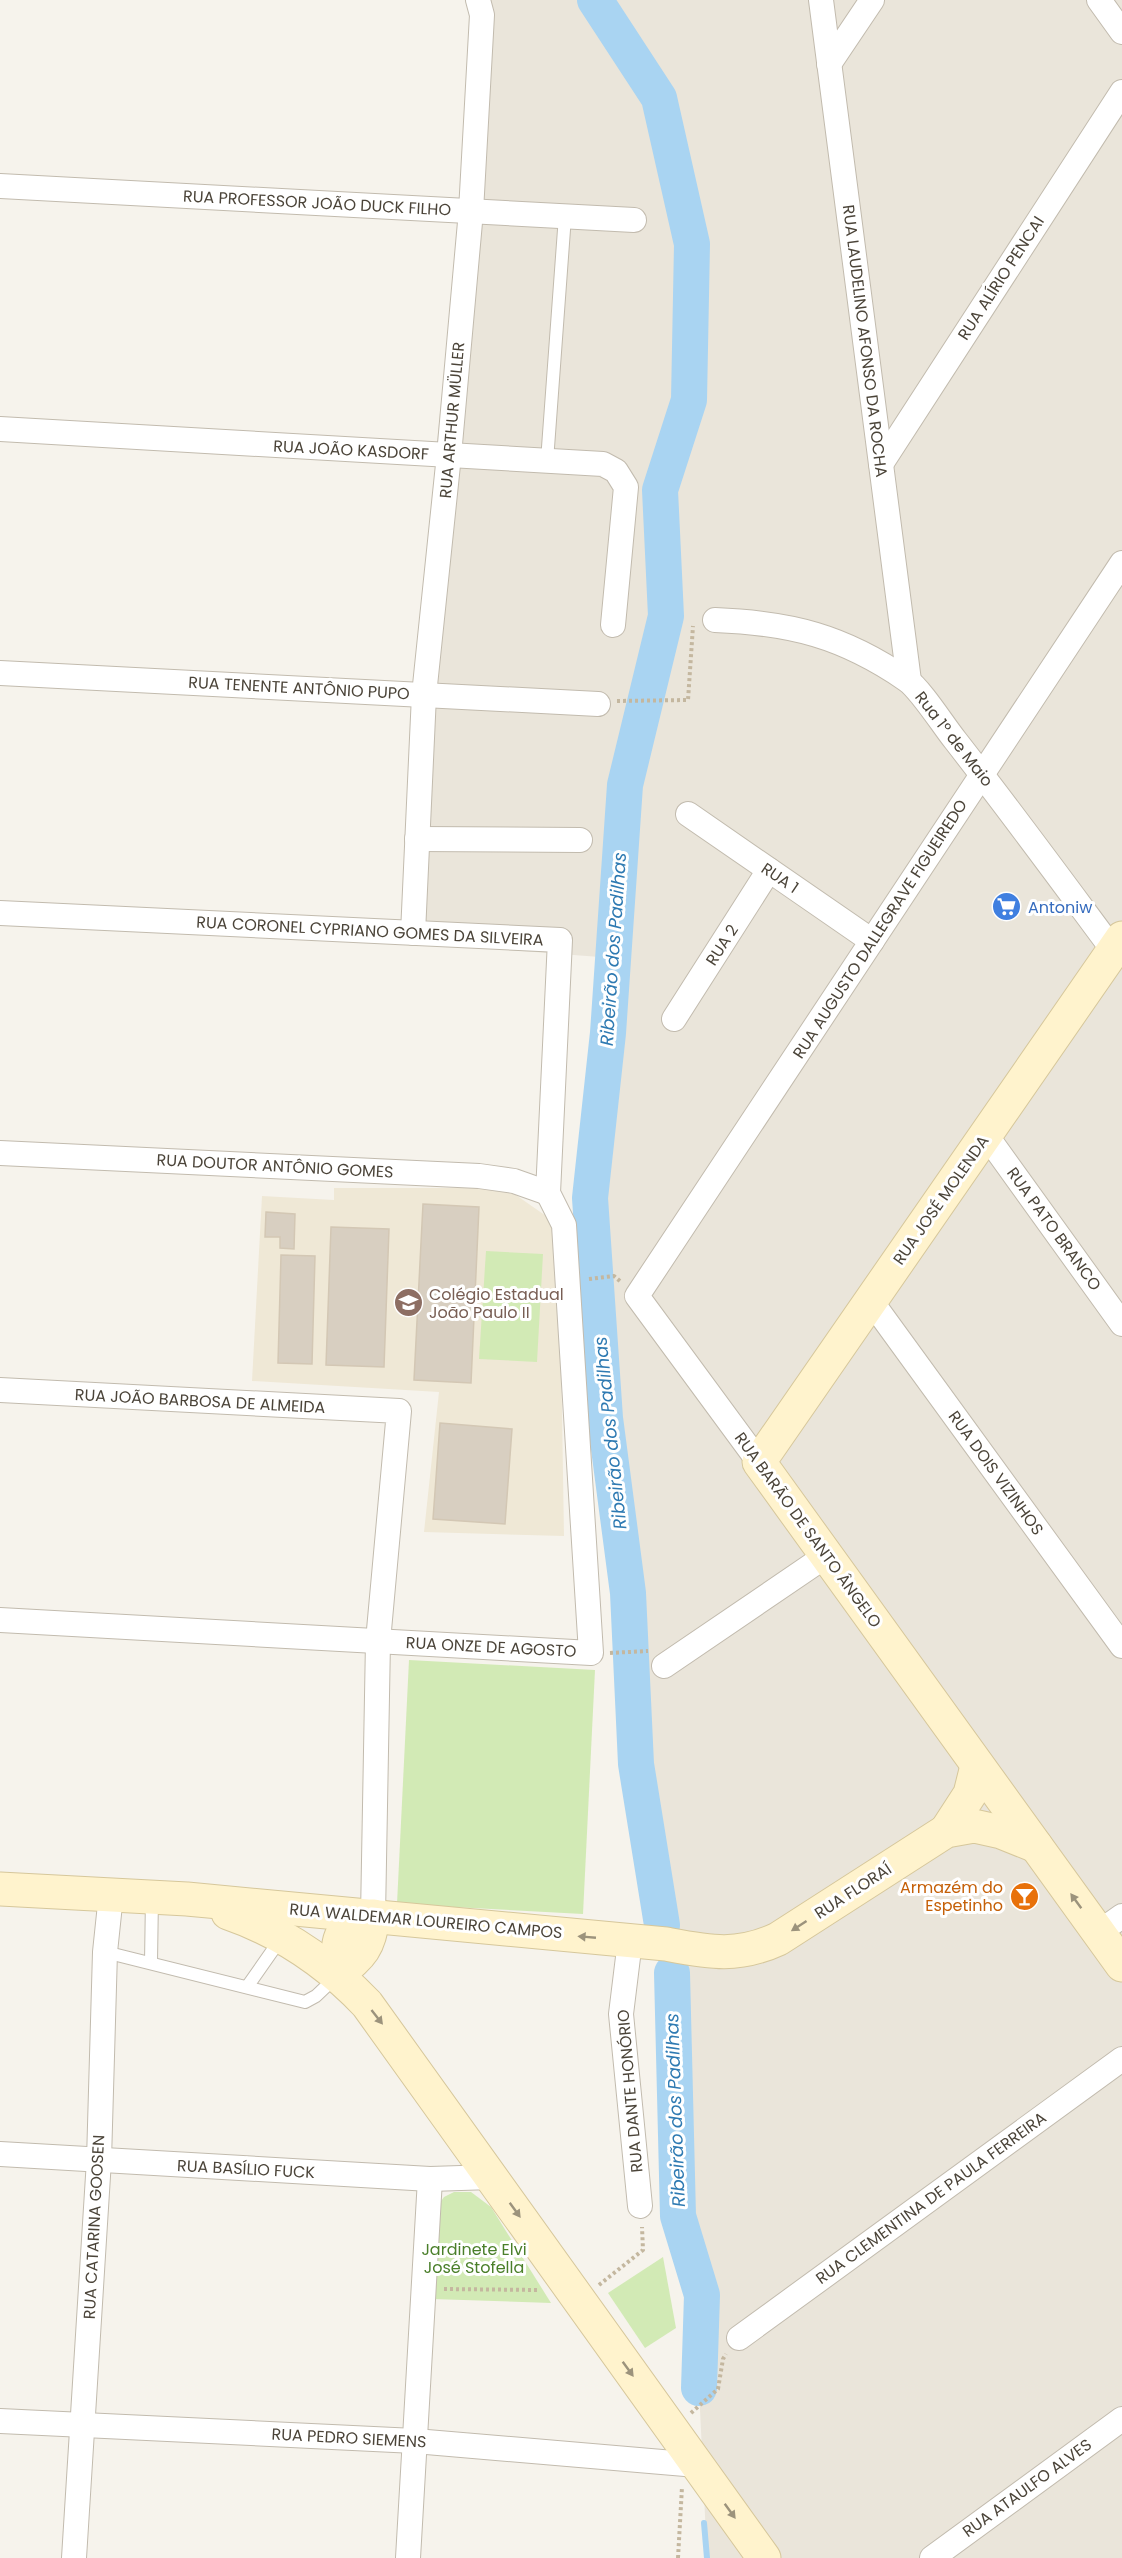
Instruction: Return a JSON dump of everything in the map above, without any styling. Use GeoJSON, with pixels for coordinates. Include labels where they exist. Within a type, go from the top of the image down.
{"type":"FeatureCollection","features":[{"type":"Feature","properties":{"kind":"main road","name":"RUA JOSÉ MOLENDA"},"geometry":{"type":"LineString","coordinates":[[759,1462],[986,1135],[1119,950]]}},
{"type":"Feature","properties":{"kind":"main road","name":"RUA BARÃO DE SANTO ÂNGELO"},"geometry":{"type":"LineString","coordinates":[[759,1462],[1036,1846],[1110,1924],[1122,1965]]}},
{"type":"Feature","properties":{"kind":"main road"},"geometry":{"type":"LineString","coordinates":[[946,1831],[970,1794],[977,1766]]}},
{"type":"Feature","properties":{"kind":"main road","name":"RUA FLORAÍ"},"geometry":{"type":"LineString","coordinates":[[666,1944],[716,1953],[748,1951],[764,1945],[789,1932],[946,1831],[974,1826],[1001,1832],[1036,1846]]}},
{"type":"Feature","properties":{"kind":"main road","name":"RUA WALDEMAR LOUREIRO CAMPOS"},"geometry":{"type":"LineString","coordinates":[[0,1889],[187,1899],[666,1944]]}},
{"type":"Feature","properties":{"kind":"main road","name":"RUA WALDEMAR LOUREIRO CAMPOS"},"geometry":{"type":"LineString","coordinates":[[187,1899],[234,1915],[283,1936],[338,1974],[383,2025],[672,2430],[690,2464],[764,2558]]}},
{"type":"Feature","properties":{"kind":"main road"},"geometry":{"type":"LineString","coordinates":[[338,1974],[356,1959],[369,1943],[373,1916]]}},
{"type":"Feature","properties":{"kind":"street","name":"RUA ARTHUR MÜLLER"},"geometry":{"type":"LineString","coordinates":[[413,933],[424,695],[471,211],[482,15],[478,0]]}},
{"type":"Feature","properties":{"kind":"street","name":"RUA LAUDELINO AFONSO DA ROCHA"},"geometry":{"type":"LineString","coordinates":[[821,0],[909,681]]}},
{"type":"Feature","properties":{"kind":"street"},"geometry":{"type":"LineString","coordinates":[[829,64],[872,0]]}},
{"type":"Feature","properties":{"kind":"street"},"geometry":{"type":"LineString","coordinates":[[1099,0],[1122,32]]}},
{"type":"Feature","properties":{"kind":"street","name":"RUA ALÍRIO PENCAI"},"geometry":{"type":"LineString","coordinates":[[880,464],[1122,92]]}},
{"type":"Feature","properties":{"kind":"street","name":"RUA PROFESSOR JOÃO DUCK FILHO"},"geometry":{"type":"LineString","coordinates":[[0,186],[634,220]]}},
{"type":"Feature","properties":{"kind":"street","name":"RUA JOÃO KASDORF"},"geometry":{"type":"LineString","coordinates":[[0,429],[603,465],[616,471],[626,487],[614,625]]}},
{"type":"Feature","properties":{"kind":"street","name":"RUA AUGUSTO DALLEGRAVE FIGUEIREDO"},"geometry":{"type":"LineString","coordinates":[[637,1296],[1122,563]]}},
{"type":"Feature","properties":{"kind":"street","name":"Rua 1º de Maio"},"geometry":{"type":"LineString","coordinates":[[715,620],[761,622],[819,635],[841,644],[909,681],[1119,950]]}},
{"type":"Feature","properties":{"kind":"street","name":"RUA TENENTE ANTÔNIO PUPO"},"geometry":{"type":"LineString","coordinates":[[0,673],[607,702]]}},
{"type":"Feature","properties":{"kind":"street","name":"RUA 1"},"geometry":{"type":"LineString","coordinates":[[688,814],[872,941]]}},
{"type":"Feature","properties":{"kind":"street"},"geometry":{"type":"LineString","coordinates":[[417,839],[580,840]]}},
{"type":"Feature","properties":{"kind":"street","name":"RUA 2"},"geometry":{"type":"LineString","coordinates":[[674,1019],[769,870]]}},
{"type":"Feature","properties":{"kind":"street","name":"RUA CORONEL CYPRIANO GOMES DA SILVEIRA"},"geometry":{"type":"LineString","coordinates":[[0,913],[560,940],[548,1193]]}},
{"type":"Feature","properties":{"kind":"street","name":"RUA PATO BRANCO"},"geometry":{"type":"LineString","coordinates":[[986,1135],[1122,1324]]}},
{"type":"Feature","properties":{"kind":"street","name":"RUA DOUTOR ANTÔNIO GOMES"},"geometry":{"type":"LineString","coordinates":[[0,1153],[479,1176],[514,1181],[548,1193]]}},
{"type":"Feature","properties":{"kind":"street","name":"RUA ONZE DE AGOSTO"},"geometry":{"type":"LineString","coordinates":[[0,1620],[591,1653],[564,1225],[548,1193]]}},
{"type":"Feature","properties":{"kind":"street","name":"RUA BARÃO DE SANTO ÂNGELO"},"geometry":{"type":"LineString","coordinates":[[637,1296],[759,1462]]}},
{"type":"Feature","properties":{"kind":"street","name":"RUA DOIS VIZINHOS"},"geometry":{"type":"LineString","coordinates":[[871,1301],[1122,1646]]}},
{"type":"Feature","properties":{"kind":"street","name":"RUA JOÃO BARBOSA DE ALMEIDA"},"geometry":{"type":"LineString","coordinates":[[0,1390],[399,1411],[378,1641]]}},
{"type":"Feature","properties":{"kind":"street"},"geometry":{"type":"LineString","coordinates":[[657,1659],[827,1555]]}},
{"type":"Feature","properties":{"kind":"street"},"geometry":{"type":"LineString","coordinates":[[373,1916],[378,1641]]}},
{"type":"Feature","properties":{"kind":"street","name":"RUA CATARINA GOOSEN"},"geometry":{"type":"LineString","coordinates":[[74,2558],[99,2160],[105,1952],[111,1895]]}},
{"type":"Feature","properties":{"kind":"street","name":"RUA DANTE HONÓRIO"},"geometry":{"type":"LineString","coordinates":[[630,1941],[621,2014],[640,2206]]}},
{"type":"Feature","properties":{"kind":"street","name":"RUA CLEMENTINA DE PAULA FERREIRA"},"geometry":{"type":"LineString","coordinates":[[739,2338],[1122,2059]]}},
{"type":"Feature","properties":{"kind":"street","name":"RUA BASÍLIO FUCK"},"geometry":{"type":"LineString","coordinates":[[0,2154],[430,2180],[492,2177]]}},
{"type":"Feature","properties":{"kind":"street"},"geometry":{"type":"LineString","coordinates":[[408,2558],[430,2180]]}},
{"type":"Feature","properties":{"kind":"street","name":"RUA ATAULFO ALVES"},"geometry":{"type":"LineString","coordinates":[[932,2558],[1122,2418]]}},
{"type":"Feature","properties":{"kind":"street","name":"RUA PEDRO SIEMENS"},"geometry":{"type":"LineString","coordinates":[[0,2421],[415,2441],[690,2464]]}},
{"type":"Feature","properties":{"kind":"lane"},"geometry":{"type":"LineString","coordinates":[[548,461],[566,216]]}},
{"type":"Feature","properties":{"kind":"lane"},"geometry":{"type":"LineString","coordinates":[[151,1962],[152,1897]]}},
{"type":"Feature","properties":{"kind":"lane"},"geometry":{"type":"LineString","coordinates":[[247,1987],[283,1936]]}},
{"type":"Feature","properties":{"kind":"lane"},"geometry":{"type":"LineString","coordinates":[[105,1952],[305,2001],[316,1996],[338,1974]]}},
{"type":"Feature","properties":{"kind":"path"},"geometry":{"type":"LineString","coordinates":[[607,702],[688,700],[693,627],[700,619],[715,620]]}},
{"type":"Feature","properties":{"kind":"path"},"geometry":{"type":"LineString","coordinates":[[603,1653],[657,1659]]}},
{"type":"Feature","properties":{"kind":"path"},"geometry":{"type":"LineString","coordinates":[[424,2289],[576,2295],[643,2250],[640,2206]]}},
{"type":"Feature","properties":{"kind":"path"},"geometry":{"type":"LineString","coordinates":[[672,2430],[718,2389],[723,2359],[739,2338]]}},
{"type":"Feature","properties":{"kind":"path"},"geometry":{"type":"LineString","coordinates":[[678,2558],[690,2464]]}},
{"type":"Feature","properties":{"kind":"shaded area"},"geometry":{"type":"Polygon","coordinates":[[[481,0],[1122,0],[1122,2558],[707,2558],[699,2388],[702,2296],[678,2216],[672,1973],[636,1764],[628,1593],[605,1418],[590,1198],[608,1033],[613,958],[405,942],[437,694],[435,463],[481,0]]]}},
{"type":"Feature","properties":{"kind":"shaded area","name":"Colégio Estadual João Paulo II"},"geometry":{"type":"Polygon","coordinates":[[[334,1188],[506,1188],[559,1225],[564,1536],[424,1532],[439,1392],[252,1381],[262,1196],[334,1200],[334,1188]]]}},
{"type":"Feature","properties":{"kind":"green space"},"geometry":{"type":"Polygon","coordinates":[[[486,1251],[543,1254],[537,1362],[479,1359],[486,1251]]]}},
{"type":"Feature","properties":{"kind":"green space"},"geometry":{"type":"Polygon","coordinates":[[[409,1660],[595,1670],[583,1914],[397,1904],[409,1660]]]}},
{"type":"Feature","properties":{"kind":"green space","name":"Jardinete Elvi José Stofella"},"geometry":{"type":"Polygon","coordinates":[[[454,2192],[471,2192],[491,2207],[551,2303],[432,2299],[434,2211],[444,2197],[454,2192]]]}},
{"type":"Feature","properties":{"kind":"green space"},"geometry":{"type":"Polygon","coordinates":[[[663,2257],[676,2328],[645,2348],[608,2293],[663,2257]]]}},
{"type":"Feature","properties":{"kind":"building"},"geometry":{"type":"Polygon","coordinates":[[[423,1204],[479,1207],[471,1383],[414,1380],[423,1204]]]}},
{"type":"Feature","properties":{"kind":"building"},"geometry":{"type":"Polygon","coordinates":[[[266,1212],[295,1214],[294,1249],[280,1248],[280,1237],[265,1237],[266,1212]]]}},
{"type":"Feature","properties":{"kind":"building"},"geometry":{"type":"Polygon","coordinates":[[[331,1227],[389,1229],[384,1367],[326,1365],[331,1227]]]}},
{"type":"Feature","properties":{"kind":"building"},"geometry":{"type":"Polygon","coordinates":[[[281,1255],[315,1256],[312,1364],[278,1363],[281,1255]]]}},
{"type":"Feature","properties":{"kind":"building"},"geometry":{"type":"Polygon","coordinates":[[[440,1423],[512,1429],[505,1524],[433,1519],[440,1423]]]}},
{"type":"Feature","properties":{"kind":"waterway","name":"Ribeirão dos Padilhas"},"geometry":{"type":"LineString","coordinates":[[595,0],[659,98],[692,244],[689,400],[660,490],[666,616],[625,785],[608,1033],[590,1198],[605,1418],[628,1593],[636,1764],[662,1925]]}},
{"type":"Feature","properties":{"kind":"waterway","name":"Ribeirão dos Padilhas"},"geometry":{"type":"LineString","coordinates":[[672,1973],[678,2216],[702,2295],[699,2388]]}},
{"type":"Feature","properties":{"kind":"waterway","name":"Ribeirão dos Padilhas"},"geometry":{"type":"LineString","coordinates":[[704,2523],[707,2558]]}},
{"type":"Feature","properties":{"kind":"place","name":"Antoniw"},"geometry":{"type":"Point","coordinates":[1007,907]}},
{"type":"Feature","properties":{"kind":"place","name":"Colégio Estadual João Paulo II"},"geometry":{"type":"Point","coordinates":[408,1303]}},
{"type":"Feature","properties":{"kind":"place","name":"Armazém do Espetinho"},"geometry":{"type":"Point","coordinates":[1024,1896]}}]}
